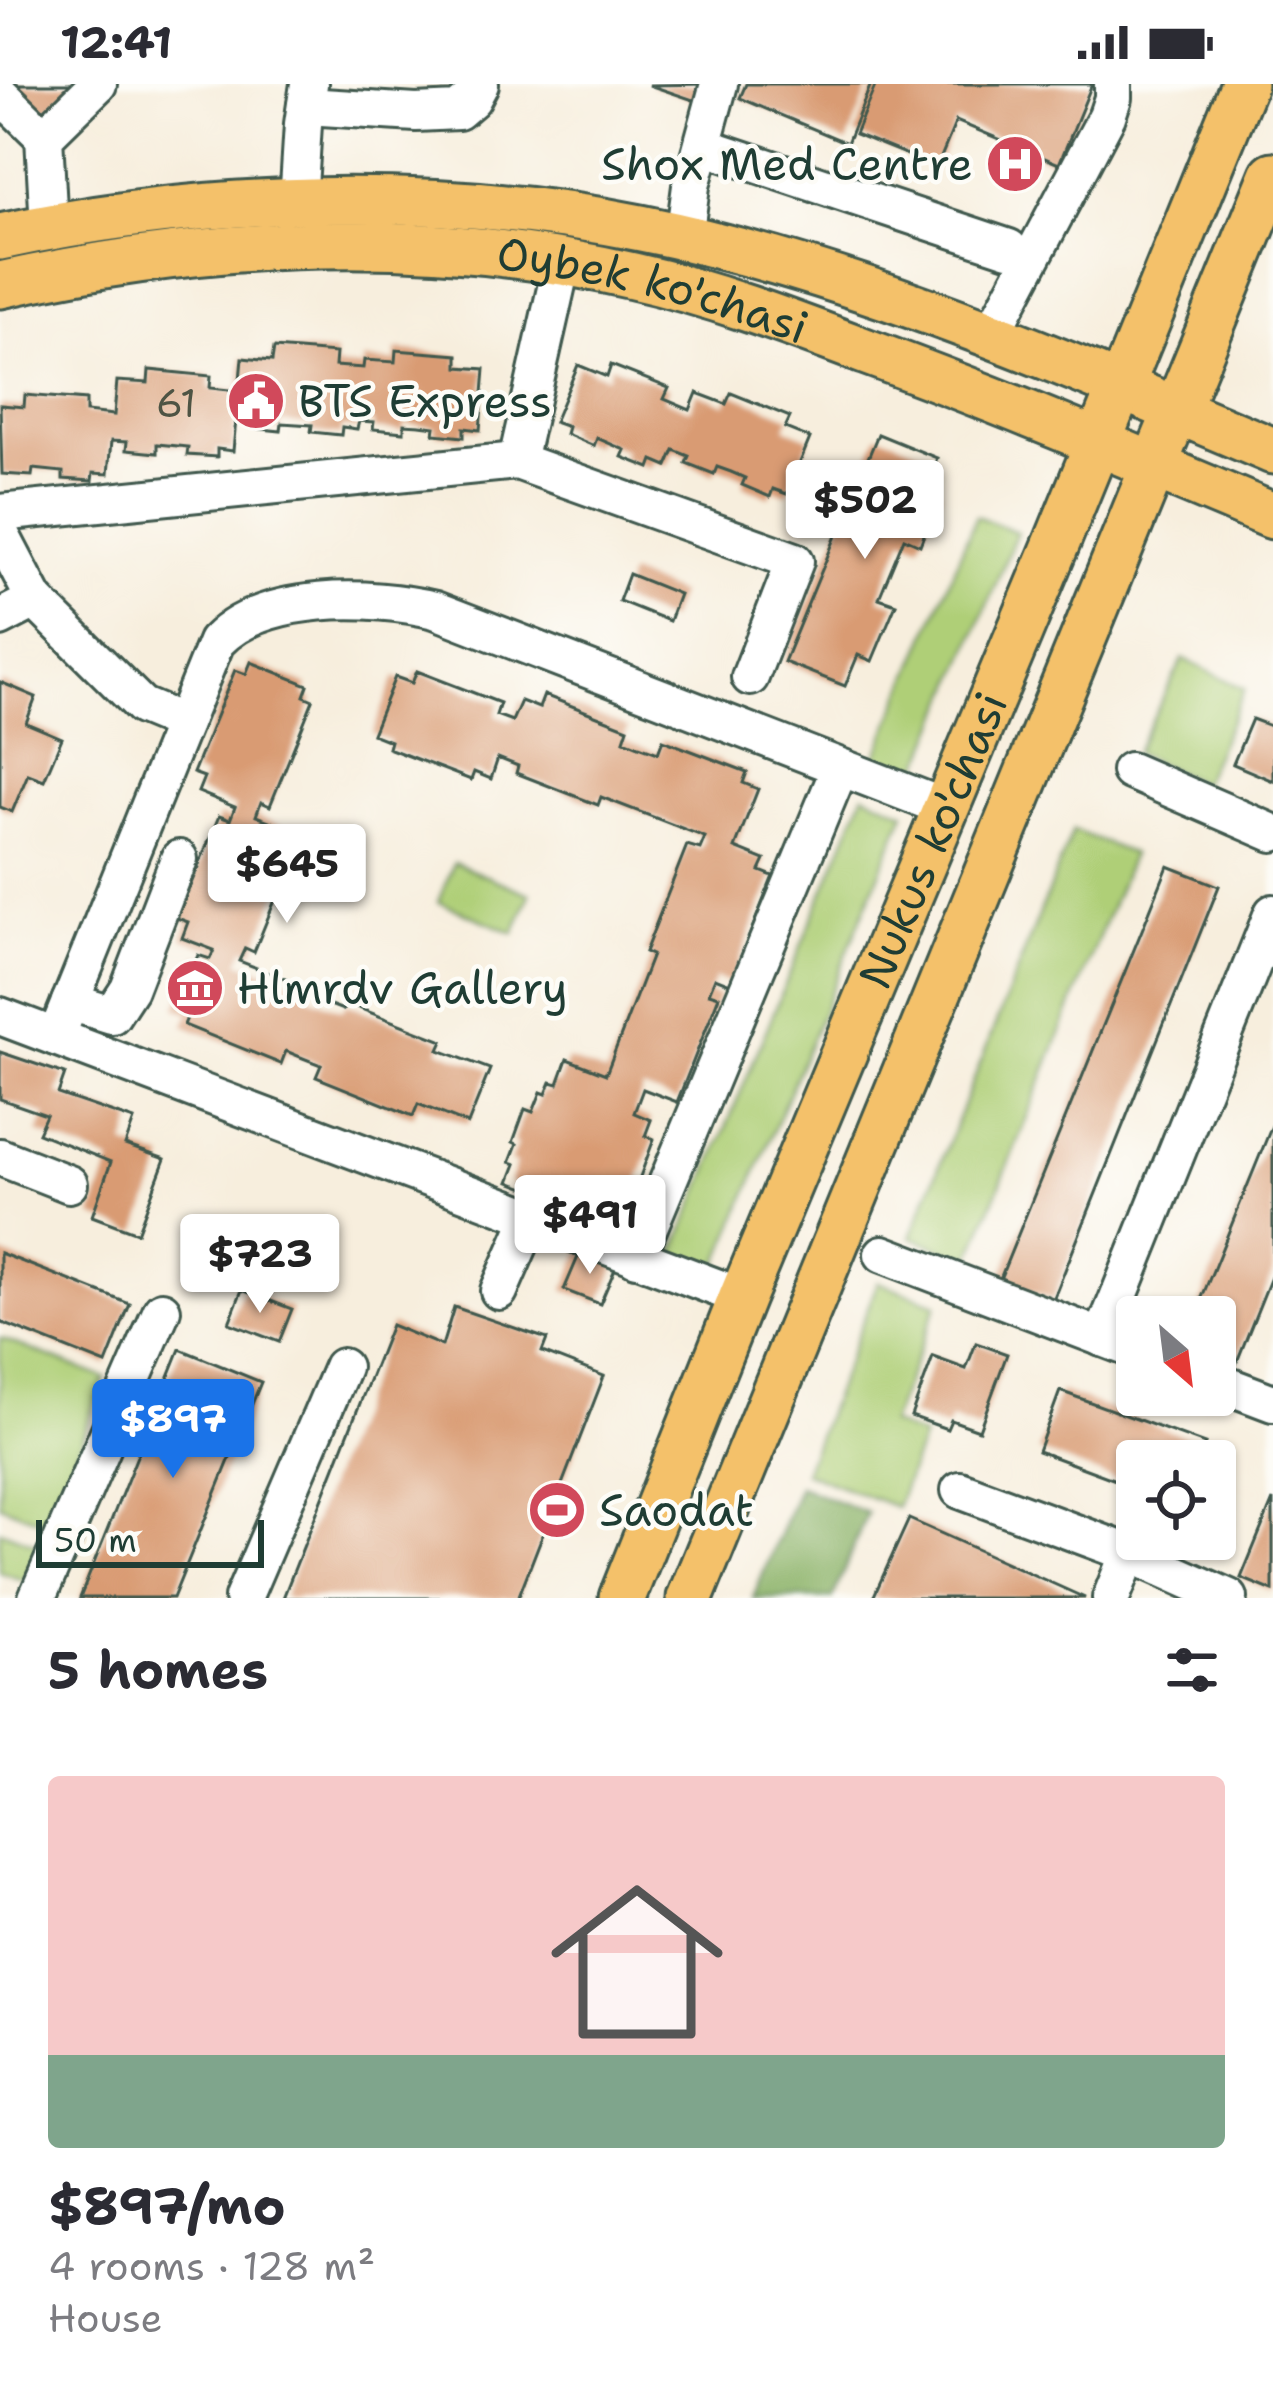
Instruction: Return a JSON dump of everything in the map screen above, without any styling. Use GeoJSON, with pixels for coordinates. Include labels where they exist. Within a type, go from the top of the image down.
{"type":"FeatureCollection","features":[{"type":"Feature","properties":{"kind":"main road","name":"Nukus ko'chasi"},"geometry":{"type":"LineString","coordinates":[[622,1598],[1244,84]]}},
{"type":"Feature","properties":{"kind":"main road","name":"Nukus ko'chasi"},"geometry":{"type":"LineString","coordinates":[[690,1598],[1273,175]]}},
{"type":"Feature","properties":{"kind":"main road","name":"Oybek ko'chasi"},"geometry":{"type":"LineString","coordinates":[[0,237],[172,210],[298,203],[387,202],[523,211],[640,228],[758,256],[991,335],[1273,452]]}},
{"type":"Feature","properties":{"kind":"main road","name":"Oybek ko'chasi"},"geometry":{"type":"LineString","coordinates":[[0,285],[157,256],[324,244],[450,248],[562,262],[743,305],[1000,401],[1273,516]]}},
{"type":"Feature","properties":{"kind":"street"},"geometry":{"type":"LineString","coordinates":[[44,136],[98,84]]}},
{"type":"Feature","properties":{"kind":"street"},"geometry":{"type":"LineString","coordinates":[[298,203],[306,104],[458,111],[480,84]]}},
{"type":"Feature","properties":{"kind":"street"},"geometry":{"type":"LineString","coordinates":[[684,238],[691,185],[719,84]]}},
{"type":"Feature","properties":{"kind":"street"},"geometry":{"type":"LineString","coordinates":[[991,335],[1107,116],[1113,84]]}},
{"type":"Feature","properties":{"kind":"street"},"geometry":{"type":"LineString","coordinates":[[0,94],[44,136],[49,227]]}},
{"type":"Feature","properties":{"kind":"street"},"geometry":{"type":"LineString","coordinates":[[703,146],[1009,248]]}},
{"type":"Feature","properties":{"kind":"street"},"geometry":{"type":"LineString","coordinates":[[517,461],[562,262]]}},
{"type":"Feature","properties":{"kind":"street"},"geometry":{"type":"LineString","coordinates":[[0,513],[517,461],[795,561],[750,677]]}},
{"type":"Feature","properties":{"kind":"street"},"geometry":{"type":"LineString","coordinates":[[0,533],[35,600],[142,706],[183,723]]}},
{"type":"Feature","properties":{"kind":"street"},"geometry":{"type":"LineString","coordinates":[[0,618],[35,600]]}},
{"type":"Feature","properties":{"kind":"street"},"geometry":{"type":"LineString","coordinates":[[56,1037],[216,642],[242,620],[261,613],[317,603],[401,602],[434,610],[946,808]]}},
{"type":"Feature","properties":{"kind":"street"},"geometry":{"type":"LineString","coordinates":[[636,1258],[840,768]]}},
{"type":"Feature","properties":{"kind":"street"},"geometry":{"type":"LineString","coordinates":[[1130,771],[1273,833]]}},
{"type":"Feature","properties":{"kind":"street"},"geometry":{"type":"LineString","coordinates":[[70,1002],[112,1015],[129,989],[178,859]]}},
{"type":"Feature","properties":{"kind":"street"},"geometry":{"type":"LineString","coordinates":[[1102,1338],[1273,913]]}},
{"type":"Feature","properties":{"kind":"street"},"geometry":{"type":"LineString","coordinates":[[0,1016],[742,1297]]}},
{"type":"Feature","properties":{"kind":"street"},"geometry":{"type":"LineString","coordinates":[[0,1157],[69,1184]]}},
{"type":"Feature","properties":{"kind":"street"},"geometry":{"type":"LineString","coordinates":[[499,1291],[530,1218]]}},
{"type":"Feature","properties":{"kind":"street"},"geometry":{"type":"LineString","coordinates":[[883,1254],[1116,1343]]}},
{"type":"Feature","properties":{"kind":"street"},"geometry":{"type":"LineString","coordinates":[[37,1598],[162,1310]]}},
{"type":"Feature","properties":{"kind":"street"},"geometry":{"type":"LineString","coordinates":[[243,1598],[342,1367]]}},
{"type":"Feature","properties":{"kind":"street"},"geometry":{"type":"LineString","coordinates":[[1236,1389],[1273,1403]]}},
{"type":"Feature","properties":{"kind":"street"},"geometry":{"type":"LineString","coordinates":[[961,1490],[1116,1548]]}},
{"type":"Feature","properties":{"kind":"street"},"geometry":{"type":"LineString","coordinates":[[1111,1598],[1126,1560]]}},
{"type":"Feature","properties":{"kind":"street"},"geometry":{"type":"LineString","coordinates":[[1145,1560],[1229,1598]]}},
{"type":"Feature","properties":{"kind":"green space"},"geometry":{"type":"Polygon","coordinates":[[[976,516],[1017,532],[912,786],[871,769],[976,516]]]}},
{"type":"Feature","properties":{"kind":"green space"},"geometry":{"type":"Polygon","coordinates":[[[1183,659],[1245,689],[1202,783],[1135,753],[1183,659]]]}},
{"type":"Feature","properties":{"kind":"green space"},"geometry":{"type":"Polygon","coordinates":[[[864,794],[905,812],[712,1279],[670,1263],[864,794]]]}},
{"type":"Feature","properties":{"kind":"green space"},"geometry":{"type":"Polygon","coordinates":[[[1073,830],[1132,854],[970,1260],[911,1237],[1073,830]]]}},
{"type":"Feature","properties":{"kind":"green space"},"geometry":{"type":"Polygon","coordinates":[[[454,863],[530,894],[514,933],[438,902],[454,863]]]}},
{"type":"Feature","properties":{"kind":"green space"},"geometry":{"type":"Polygon","coordinates":[[[878,1282],[937,1304],[890,1424],[923,1437],[896,1507],[804,1472],[878,1282]]]}},
{"type":"Feature","properties":{"kind":"green space"},"geometry":{"type":"Polygon","coordinates":[[[0,1338],[105,1378],[49,1524],[0,1505],[0,1338]]]}},
{"type":"Feature","properties":{"kind":"green space"},"geometry":{"type":"Polygon","coordinates":[[[799,1486],[867,1513],[833,1598],[753,1598],[799,1486]]]}},
{"type":"Feature","properties":{"kind":"green space"},"geometry":{"type":"Polygon","coordinates":[[[0,1530],[39,1545],[25,1581],[0,1572],[0,1530]]]}},
{"type":"Feature","properties":{"kind":"building"},"geometry":{"type":"Polygon","coordinates":[[[9,84],[74,84],[41,117],[9,84]]]}},
{"type":"Feature","properties":{"kind":"building"},"geometry":{"type":"Polygon","coordinates":[[[711,84],[706,97],[693,100],[649,85],[711,84]]]}},
{"type":"Feature","properties":{"kind":"building"},"geometry":{"type":"Polygon","coordinates":[[[746,84],[871,84],[847,143],[740,98],[746,84]]]}},
{"type":"Feature","properties":{"kind":"building"},"geometry":{"type":"Polygon","coordinates":[[[876,84],[1092,84],[1059,164],[956,121],[937,167],[855,134],[876,84]]]}},
{"type":"Feature","properties":{"kind":"building"},"geometry":{"type":"Polygon","coordinates":[[[274,348],[336,353],[335,366],[363,368],[364,360],[395,362],[396,350],[458,355],[458,367],[485,369],[480,430],[464,428],[464,437],[434,434],[435,427],[420,425],[404,424],[404,432],[373,429],[374,422],[359,421],[357,429],[342,427],[341,435],[311,432],[312,425],[282,423],[281,431],[251,428],[252,421],[236,419],[233,451],[217,449],[217,457],[187,455],[188,447],[157,444],[157,453],[126,450],[127,442],[111,441],[108,474],[93,473],[92,481],[63,479],[63,472],[33,469],[32,476],[2,474],[0,405],[24,407],[25,395],[86,400],[86,412],[114,415],[117,381],[148,383],[149,370],[211,376],[210,388],[239,391],[242,358],[272,361],[274,348]]]}},
{"type":"Feature","properties":{"kind":"building"},"geometry":{"type":"Polygon","coordinates":[[[578,365],[607,377],[611,365],[669,388],[664,399],[690,410],[697,393],[726,404],[731,393],[790,417],[785,428],[810,438],[787,494],[773,489],[770,497],[742,485],[745,478],[731,472],[717,467],[714,474],[686,463],[689,456],[674,450],[667,466],[653,460],[650,468],[622,457],[625,450],[597,438],[594,446],[566,434],[568,427],[554,422],[578,365]]]}},
{"type":"Feature","properties":{"kind":"building"},"geometry":{"type":"Polygon","coordinates":[[[878,434],[937,458],[926,485],[941,491],[920,545],[904,538],[879,598],[896,604],[872,661],[858,655],[845,686],[784,662],[878,434]]]}},
{"type":"Feature","properties":{"kind":"building"},"geometry":{"type":"Polygon","coordinates":[[[629,574],[679,594],[669,621],[619,601],[629,574]]]}},
{"type":"Feature","properties":{"kind":"building"},"geometry":{"type":"Polygon","coordinates":[[[251,662],[308,685],[304,696],[313,700],[270,806],[261,802],[256,816],[292,830],[288,842],[297,846],[254,952],[245,948],[239,961],[311,989],[308,996],[325,1003],[343,1010],[346,1003],[443,1041],[439,1050],[490,1069],[468,1124],[418,1104],[413,1116],[316,1077],[321,1065],[286,1051],[281,1064],[184,1025],[189,1013],[176,1008],[198,955],[210,959],[214,950],[182,938],[188,922],[177,918],[219,816],[230,820],[235,807],[198,792],[204,777],[193,773],[235,670],[246,674],[251,662]]]}},
{"type":"Feature","properties":{"kind":"building"},"geometry":{"type":"Polygon","coordinates":[[[417,671],[500,703],[496,715],[512,721],[521,701],[539,708],[544,695],[628,728],[624,740],[639,746],[658,753],[663,740],[747,772],[743,783],[758,789],[735,848],[765,860],[760,871],[773,876],[730,984],[715,978],[709,993],[719,996],[677,1102],[643,1089],[634,1113],[651,1120],[645,1136],[654,1139],[634,1193],[626,1189],[620,1206],[611,1203],[605,1218],[509,1182],[516,1164],[510,1162],[517,1144],[513,1142],[525,1109],[533,1112],[541,1092],[546,1094],[551,1082],[558,1084],[567,1059],[606,1074],[652,955],[645,952],[687,845],[700,849],[705,837],[601,797],[598,805],[516,773],[518,766],[498,758],[491,779],[474,772],[471,780],[388,748],[390,741],[372,734],[395,677],[412,683],[417,671]]]}},
{"type":"Feature","properties":{"kind":"building"},"geometry":{"type":"Polygon","coordinates":[[[0,682],[36,697],[26,723],[62,738],[44,780],[28,774],[12,812],[0,807],[0,682]]]}},
{"type":"Feature","properties":{"kind":"building"},"geometry":{"type":"Polygon","coordinates":[[[1252,719],[1273,727],[1273,781],[1233,764],[1252,719]]]}},
{"type":"Feature","properties":{"kind":"building"},"geometry":{"type":"Polygon","coordinates":[[[1168,866],[1219,886],[1053,1300],[1000,1279],[1168,866]]]}},
{"type":"Feature","properties":{"kind":"building"},"geometry":{"type":"Polygon","coordinates":[[[0,1052],[65,1074],[58,1094],[134,1120],[125,1145],[165,1159],[137,1233],[92,1216],[111,1162],[38,1133],[46,1115],[0,1099],[0,1052]]]}},
{"type":"Feature","properties":{"kind":"building"},"geometry":{"type":"Polygon","coordinates":[[[1273,1123],[1273,1272],[1236,1364],[1236,1296],[1203,1296],[1273,1123]]]}},
{"type":"Feature","properties":{"kind":"building"},"geometry":{"type":"Polygon","coordinates":[[[581,1250],[617,1264],[600,1304],[564,1290],[581,1250]]]}},
{"type":"Feature","properties":{"kind":"building"},"geometry":{"type":"Polygon","coordinates":[[[0,1253],[130,1304],[106,1364],[0,1322],[0,1253]]]}},
{"type":"Feature","properties":{"kind":"building"},"geometry":{"type":"Polygon","coordinates":[[[242,1290],[292,1309],[279,1342],[229,1323],[242,1290]]]}},
{"type":"Feature","properties":{"kind":"building"},"geometry":{"type":"Polygon","coordinates":[[[454,1307],[547,1339],[542,1352],[604,1376],[518,1598],[283,1598],[391,1325],[442,1346],[454,1307]]]}},
{"type":"Feature","properties":{"kind":"building"},"geometry":{"type":"Polygon","coordinates":[[[976,1343],[1007,1354],[979,1430],[951,1420],[947,1429],[911,1416],[933,1357],[966,1369],[976,1343]]]}},
{"type":"Feature","properties":{"kind":"building"},"geometry":{"type":"Polygon","coordinates":[[[180,1349],[261,1382],[173,1598],[80,1598],[180,1349]]]}},
{"type":"Feature","properties":{"kind":"building"},"geometry":{"type":"Polygon","coordinates":[[[1060,1391],[1116,1411],[1116,1416],[1128,1416],[1194,1440],[1116,1440],[1116,1480],[1038,1451],[1060,1391]]]}},
{"type":"Feature","properties":{"kind":"building"},"geometry":{"type":"Polygon","coordinates":[[[1273,1500],[1273,1591],[1241,1578],[1273,1500]]]}},
{"type":"Feature","properties":{"kind":"building"},"geometry":{"type":"Polygon","coordinates":[[[909,1519],[1085,1598],[873,1598],[909,1519]]]}},
{"type":"Feature","properties":{"kind":"place","name":"Shox Med Centre"},"geometry":{"type":"Point","coordinates":[1015,164]}},
{"type":"Feature","properties":{"kind":"place","name":"BTS Express"},"geometry":{"type":"Point","coordinates":[256,401]}},
{"type":"Feature","properties":{"kind":"place","name":"Hlmrdv Gallery"},"geometry":{"type":"Point","coordinates":[195,988]}},
{"type":"Feature","properties":{"kind":"place","name":"Saodat"},"geometry":{"type":"Point","coordinates":[557,1510]}}]}
